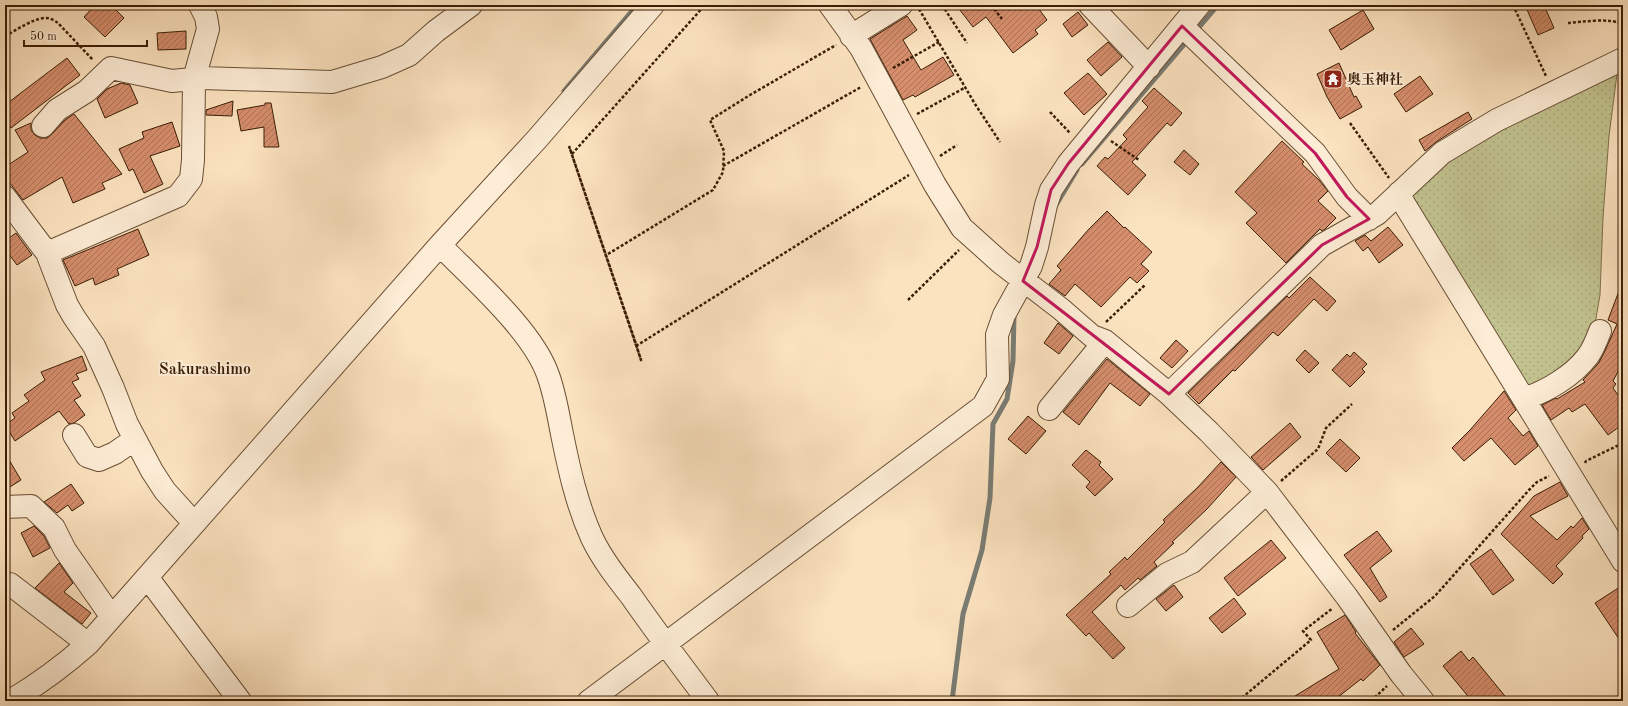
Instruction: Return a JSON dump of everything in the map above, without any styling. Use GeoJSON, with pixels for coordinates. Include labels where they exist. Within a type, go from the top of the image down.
{"type":"FeatureCollection","features":[{"type":"Feature","properties":{"kind":"street"},"geometry":{"type":"LineString","coordinates":[[47,253],[178,196],[191,179],[193,160],[194,79],[208,28],[206,17],[200,5]]}},
{"type":"Feature","properties":{"kind":"street"},"geometry":{"type":"LineString","coordinates":[[43,126],[57,110],[87,91],[111,68],[172,81],[194,79],[332,82],[382,67],[409,55],[436,31],[471,5]]}},
{"type":"Feature","properties":{"kind":"street"},"geometry":{"type":"LineString","coordinates":[[10,701],[40,684],[88,644],[111,616],[440,245],[538,138],[653,5]]}},
{"type":"Feature","properties":{"kind":"street"},"geometry":{"type":"LineString","coordinates":[[830,5],[861,48],[924,166],[962,228],[1023,281],[1170,394],[1210,432],[1267,492],[1348,597],[1377,641],[1423,701]]}},
{"type":"Feature","properties":{"kind":"street"},"geometry":{"type":"LineString","coordinates":[[852,36],[901,5]]}},
{"type":"Feature","properties":{"kind":"street"},"geometry":{"type":"LineString","coordinates":[[1090,5],[1149,67]]}},
{"type":"Feature","properties":{"kind":"street"},"geometry":{"type":"LineString","coordinates":[[589,701],[983,406],[998,379],[998,335],[1002,322],[1007,308],[1031,266],[1051,190],[1068,164],[1199,5]]}},
{"type":"Feature","properties":{"kind":"street"},"geometry":{"type":"LineString","coordinates":[[1182,26],[1315,153],[1347,197],[1369,219]]}},
{"type":"Feature","properties":{"kind":"street"},"geometry":{"type":"LineString","coordinates":[[1170,394],[1322,245],[1377,214],[1442,153],[1498,120],[1623,59]]}},
{"type":"Feature","properties":{"kind":"street"},"geometry":{"type":"LineString","coordinates":[[1399,193],[1400,197],[1623,561]]}},
{"type":"Feature","properties":{"kind":"street"},"geometry":{"type":"LineString","coordinates":[[5,197],[47,253],[67,305],[74,318],[94,346],[114,388],[127,424],[152,471],[165,491],[194,523]]}},
{"type":"Feature","properties":{"kind":"street"},"geometry":{"type":"LineString","coordinates":[[440,245],[500,306],[532,344],[548,373],[555,399],[571,477],[581,511],[592,538],[602,556],[708,701]]}},
{"type":"Feature","properties":{"kind":"street"},"geometry":{"type":"LineString","coordinates":[[1524,399],[1559,381],[1580,364],[1596,342],[1600,331]]}},
{"type":"Feature","properties":{"kind":"street"},"geometry":{"type":"LineString","coordinates":[[1049,409],[1098,339]]}},
{"type":"Feature","properties":{"kind":"street"},"geometry":{"type":"LineString","coordinates":[[74,435],[87,456],[99,460],[115,453],[135,440]]}},
{"type":"Feature","properties":{"kind":"street"},"geometry":{"type":"LineString","coordinates":[[1128,606],[1167,574],[1192,562],[1267,492]]}},
{"type":"Feature","properties":{"kind":"street"},"geometry":{"type":"LineString","coordinates":[[5,507],[31,506],[54,528],[65,550],[111,616]]}},
{"type":"Feature","properties":{"kind":"street"},"geometry":{"type":"LineString","coordinates":[[147,577],[240,701]]}},
{"type":"Feature","properties":{"kind":"street"},"geometry":{"type":"LineString","coordinates":[[10,584],[88,644]]}},
{"type":"Feature","properties":{"kind":"path"},"geometry":{"type":"LineString","coordinates":[[572,155],[705,5]]}},
{"type":"Feature","properties":{"kind":"path"},"geometry":{"type":"LineString","coordinates":[[917,5],[975,104],[1000,142]]}},
{"type":"Feature","properties":{"kind":"path"},"geometry":{"type":"LineString","coordinates":[[942,5],[968,43]]}},
{"type":"Feature","properties":{"kind":"path"},"geometry":{"type":"LineString","coordinates":[[991,5],[1002,19]]}},
{"type":"Feature","properties":{"kind":"path"},"geometry":{"type":"LineString","coordinates":[[1513,5],[1548,83]]}},
{"type":"Feature","properties":{"kind":"path"},"geometry":{"type":"LineString","coordinates":[[5,36],[30,23],[46,18],[51,19],[58,23],[106,73]]}},
{"type":"Feature","properties":{"kind":"path"},"geometry":{"type":"LineString","coordinates":[[1568,23],[1600,21],[1620,23],[1623,25]]}},
{"type":"Feature","properties":{"kind":"path"},"geometry":{"type":"LineString","coordinates":[[608,254],[713,190],[722,172],[724,151],[710,120],[852,36]]}},
{"type":"Feature","properties":{"kind":"path"},"geometry":{"type":"LineString","coordinates":[[723,166],[939,42]]}},
{"type":"Feature","properties":{"kind":"path"},"geometry":{"type":"LineString","coordinates":[[901,122],[966,87]]}},
{"type":"Feature","properties":{"kind":"path"},"geometry":{"type":"LineString","coordinates":[[1050,112],[1089,139],[1139,160]]}},
{"type":"Feature","properties":{"kind":"path"},"geometry":{"type":"LineString","coordinates":[[1350,123],[1399,193]]}},
{"type":"Feature","properties":{"kind":"path"},"geometry":{"type":"LineString","coordinates":[[636,346],[957,145]]}},
{"type":"Feature","properties":{"kind":"path"},"geometry":{"type":"LineString","coordinates":[[639,353],[636,346],[569,146],[639,353],[641,360]]}},
{"type":"Feature","properties":{"kind":"path"},"geometry":{"type":"LineString","coordinates":[[1619,193],[1623,191]]}},
{"type":"Feature","properties":{"kind":"path"},"geometry":{"type":"LineString","coordinates":[[908,300],[972,237]]}},
{"type":"Feature","properties":{"kind":"path"},"geometry":{"type":"LineString","coordinates":[[1098,339],[1144,285]]}},
{"type":"Feature","properties":{"kind":"path"},"geometry":{"type":"LineString","coordinates":[[1267,492],[1318,449],[1326,428],[1352,404]]}},
{"type":"Feature","properties":{"kind":"path"},"geometry":{"type":"LineString","coordinates":[[1377,641],[1435,596],[1537,482],[1569,472],[1586,461],[1623,443]]}},
{"type":"Feature","properties":{"kind":"path"},"geometry":{"type":"LineString","coordinates":[[1238,701],[1311,640],[1303,631],[1348,597]]}},
{"type":"Feature","properties":{"kind":"highlighted area"},"geometry":{"type":"Polygon","coordinates":[[[1182,26],[1315,153],[1347,197],[1369,219],[1322,245],[1169,394],[1023,281],[1037,247],[1051,190],[1068,164],[1182,26]]]}},
{"type":"Feature","properties":{"kind":"green space"},"geometry":{"type":"Polygon","coordinates":[[[1618,66],[1609,136],[1603,218],[1600,295],[1595,324],[1579,355],[1565,371],[1524,391],[1406,196],[1442,162],[1618,66]]]}},
{"type":"Feature","properties":{"kind":"building"},"geometry":{"type":"Polygon","coordinates":[[[95,5],[111,5],[124,18],[105,37],[84,17],[95,5]]]}},
{"type":"Feature","properties":{"kind":"building"},"geometry":{"type":"Polygon","coordinates":[[[956,5],[1036,5],[1047,20],[1035,30],[1038,34],[1013,53],[986,17],[973,27],[956,5]]]}},
{"type":"Feature","properties":{"kind":"building"},"geometry":{"type":"Polygon","coordinates":[[[1525,5],[1544,5],[1554,28],[1538,35],[1525,5]]]}},
{"type":"Feature","properties":{"kind":"building"},"geometry":{"type":"Polygon","coordinates":[[[1363,10],[1374,29],[1341,50],[1329,30],[1363,10]]]}},
{"type":"Feature","properties":{"kind":"building"},"geometry":{"type":"Polygon","coordinates":[[[1078,12],[1088,25],[1072,37],[1063,24],[1078,12]]]}},
{"type":"Feature","properties":{"kind":"building"},"geometry":{"type":"Polygon","coordinates":[[[907,16],[917,30],[903,40],[921,70],[943,57],[954,75],[915,97],[913,95],[903,100],[870,39],[907,16]]]}},
{"type":"Feature","properties":{"kind":"building"},"geometry":{"type":"Polygon","coordinates":[[[186,31],[186,49],[158,50],[157,33],[186,31]]]}},
{"type":"Feature","properties":{"kind":"building"},"geometry":{"type":"Polygon","coordinates":[[[1108,42],[1122,57],[1101,76],[1087,60],[1108,42]]]}},
{"type":"Feature","properties":{"kind":"building"},"geometry":{"type":"Polygon","coordinates":[[[67,58],[80,75],[11,128],[5,120],[5,105],[67,58]]]}},
{"type":"Feature","properties":{"kind":"building"},"geometry":{"type":"Polygon","coordinates":[[[1339,63],[1354,97],[1356,96],[1362,107],[1340,119],[1327,97],[1317,74],[1339,63]]]}},
{"type":"Feature","properties":{"kind":"building"},"geometry":{"type":"Polygon","coordinates":[[[1088,73],[1107,94],[1084,115],[1064,93],[1088,73]]]}},
{"type":"Feature","properties":{"kind":"building"},"geometry":{"type":"Polygon","coordinates":[[[1420,76],[1433,94],[1406,112],[1394,94],[1420,76]]]}},
{"type":"Feature","properties":{"kind":"building"},"geometry":{"type":"Polygon","coordinates":[[[121,83],[130,85],[138,103],[105,118],[97,99],[107,89],[121,83]]]}},
{"type":"Feature","properties":{"kind":"building"},"geometry":{"type":"Polygon","coordinates":[[[1154,88],[1182,113],[1171,126],[1167,123],[1132,162],[1146,175],[1128,195],[1097,166],[1105,157],[1108,159],[1127,139],[1123,135],[1148,107],[1142,101],[1154,88]]]}},
{"type":"Feature","properties":{"kind":"building"},"geometry":{"type":"Polygon","coordinates":[[[233,101],[232,116],[206,115],[206,110],[233,101]]]}},
{"type":"Feature","properties":{"kind":"building"},"geometry":{"type":"Polygon","coordinates":[[[265,103],[271,103],[279,147],[264,147],[264,127],[241,131],[237,110],[265,105],[265,103]]]}},
{"type":"Feature","properties":{"kind":"building"},"geometry":{"type":"Polygon","coordinates":[[[1468,112],[1472,119],[1436,142],[1425,151],[1419,140],[1468,112]]]}},
{"type":"Feature","properties":{"kind":"building"},"geometry":{"type":"Polygon","coordinates":[[[74,114],[122,174],[102,183],[105,189],[73,203],[62,177],[23,200],[5,177],[5,167],[28,152],[15,130],[31,123],[31,130],[35,135],[40,138],[47,138],[65,120],[74,114]]]}},
{"type":"Feature","properties":{"kind":"building"},"geometry":{"type":"Polygon","coordinates":[[[172,122],[180,146],[150,156],[163,184],[144,193],[133,169],[129,171],[119,149],[144,138],[142,132],[172,122]]]}},
{"type":"Feature","properties":{"kind":"building"},"geometry":{"type":"Polygon","coordinates":[[[1282,141],[1304,162],[1302,164],[1328,191],[1318,201],[1336,218],[1325,229],[1322,231],[1320,229],[1286,263],[1246,223],[1257,213],[1235,192],[1282,141]]]}},
{"type":"Feature","properties":{"kind":"building"},"geometry":{"type":"Polygon","coordinates":[[[1184,150],[1199,164],[1190,175],[1174,162],[1184,150]]]}},
{"type":"Feature","properties":{"kind":"building"},"geometry":{"type":"Polygon","coordinates":[[[1107,211],[1152,252],[1141,264],[1149,271],[1137,283],[1130,277],[1101,307],[1075,284],[1065,296],[1049,284],[1061,270],[1057,266],[1088,230],[1107,211]]]}},
{"type":"Feature","properties":{"kind":"building"},"geometry":{"type":"Polygon","coordinates":[[[1388,227],[1403,245],[1379,263],[1368,247],[1363,251],[1355,241],[1365,235],[1371,241],[1388,227]]]}},
{"type":"Feature","properties":{"kind":"building"},"geometry":{"type":"Polygon","coordinates":[[[138,229],[149,255],[117,269],[119,275],[95,285],[93,278],[75,286],[63,260],[138,229]]]}},
{"type":"Feature","properties":{"kind":"building"},"geometry":{"type":"Polygon","coordinates":[[[16,233],[32,255],[17,265],[5,249],[5,241],[16,233]]]}},
{"type":"Feature","properties":{"kind":"building"},"geometry":{"type":"Polygon","coordinates":[[[1310,277],[1336,301],[1327,311],[1314,299],[1278,336],[1273,332],[1235,371],[1233,370],[1199,404],[1188,393],[1287,296],[1289,298],[1310,277]]]}},
{"type":"Feature","properties":{"kind":"building"},"geometry":{"type":"Polygon","coordinates":[[[1622,283],[1623,362],[1613,381],[1616,384],[1613,388],[1623,402],[1623,424],[1608,435],[1585,404],[1572,412],[1569,408],[1551,420],[1542,405],[1556,398],[1557,399],[1585,382],[1583,380],[1598,364],[1604,353],[1617,324],[1608,320],[1622,283]]]}},
{"type":"Feature","properties":{"kind":"building"},"geometry":{"type":"Polygon","coordinates":[[[1058,323],[1073,336],[1059,354],[1044,343],[1058,323]]]}},
{"type":"Feature","properties":{"kind":"building"},"geometry":{"type":"Polygon","coordinates":[[[1176,340],[1188,351],[1172,368],[1160,358],[1176,340]]]}},
{"type":"Feature","properties":{"kind":"building"},"geometry":{"type":"Polygon","coordinates":[[[1305,350],[1319,363],[1309,373],[1296,360],[1305,350]]]}},
{"type":"Feature","properties":{"kind":"building"},"geometry":{"type":"Polygon","coordinates":[[[1354,352],[1367,364],[1362,369],[1365,372],[1350,387],[1332,370],[1347,354],[1350,357],[1354,352]]]}},
{"type":"Feature","properties":{"kind":"building"},"geometry":{"type":"Polygon","coordinates":[[[82,356],[87,370],[76,374],[79,379],[72,382],[81,396],[74,400],[85,415],[74,423],[69,424],[59,411],[15,441],[5,425],[15,418],[12,413],[29,401],[24,395],[45,380],[41,372],[82,356]]]}},
{"type":"Feature","properties":{"kind":"building"},"geometry":{"type":"Polygon","coordinates":[[[1107,359],[1150,394],[1140,406],[1110,383],[1079,425],[1063,412],[1107,359]]]}},
{"type":"Feature","properties":{"kind":"building"},"geometry":{"type":"Polygon","coordinates":[[[1504,391],[1516,410],[1508,418],[1523,436],[1529,431],[1538,446],[1515,465],[1491,438],[1464,461],[1452,448],[1504,391]]]}},
{"type":"Feature","properties":{"kind":"building"},"geometry":{"type":"Polygon","coordinates":[[[1028,416],[1046,431],[1026,454],[1008,439],[1028,416]]]}},
{"type":"Feature","properties":{"kind":"building"},"geometry":{"type":"Polygon","coordinates":[[[1290,423],[1301,437],[1263,470],[1251,457],[1290,423]]]}},
{"type":"Feature","properties":{"kind":"building"},"geometry":{"type":"Polygon","coordinates":[[[1340,439],[1360,458],[1346,472],[1326,453],[1340,439]]]}},
{"type":"Feature","properties":{"kind":"building"},"geometry":{"type":"Polygon","coordinates":[[[1086,450],[1101,462],[1099,465],[1113,479],[1095,496],[1086,487],[1090,482],[1072,465],[1086,450]]]}},
{"type":"Feature","properties":{"kind":"building"},"geometry":{"type":"Polygon","coordinates":[[[5,453],[21,480],[5,490],[5,453]]]}},
{"type":"Feature","properties":{"kind":"building"},"geometry":{"type":"Polygon","coordinates":[[[1221,462],[1236,477],[1207,509],[1172,542],[1174,543],[1154,562],[1157,566],[1140,580],[1138,578],[1125,590],[1121,585],[1092,612],[1125,648],[1113,659],[1089,633],[1086,636],[1066,615],[1111,574],[1109,572],[1125,557],[1127,560],[1165,522],[1163,520],[1198,487],[1221,462]]]}},
{"type":"Feature","properties":{"kind":"building"},"geometry":{"type":"Polygon","coordinates":[[[1560,482],[1568,496],[1530,516],[1557,540],[1571,526],[1573,528],[1582,518],[1589,529],[1582,536],[1583,538],[1556,566],[1563,574],[1553,584],[1501,534],[1534,496],[1560,482]]]}},
{"type":"Feature","properties":{"kind":"building"},"geometry":{"type":"Polygon","coordinates":[[[71,484],[84,503],[72,511],[68,505],[57,513],[44,502],[71,484]]]}},
{"type":"Feature","properties":{"kind":"building"},"geometry":{"type":"Polygon","coordinates":[[[34,526],[44,536],[50,548],[33,557],[21,533],[34,526]]]}},
{"type":"Feature","properties":{"kind":"building"},"geometry":{"type":"Polygon","coordinates":[[[1377,531],[1392,551],[1370,568],[1387,597],[1380,602],[1344,555],[1377,531]]]}},
{"type":"Feature","properties":{"kind":"building"},"geometry":{"type":"Polygon","coordinates":[[[1271,540],[1286,558],[1238,596],[1224,578],[1271,540]]]}},
{"type":"Feature","properties":{"kind":"building"},"geometry":{"type":"Polygon","coordinates":[[[1491,549],[1514,580],[1493,595],[1470,564],[1491,549]]]}},
{"type":"Feature","properties":{"kind":"building"},"geometry":{"type":"Polygon","coordinates":[[[59,563],[73,583],[64,592],[91,613],[82,624],[35,588],[59,563]]]}},
{"type":"Feature","properties":{"kind":"building"},"geometry":{"type":"Polygon","coordinates":[[[1174,585],[1183,597],[1166,611],[1156,599],[1174,585]]]}},
{"type":"Feature","properties":{"kind":"building"},"geometry":{"type":"Polygon","coordinates":[[[1623,585],[1623,645],[1595,603],[1623,585]]]}},
{"type":"Feature","properties":{"kind":"building"},"geometry":{"type":"Polygon","coordinates":[[[1234,598],[1246,614],[1222,633],[1209,618],[1234,598]]]}},
{"type":"Feature","properties":{"kind":"building"},"geometry":{"type":"Polygon","coordinates":[[[1345,615],[1356,632],[1355,633],[1380,665],[1363,681],[1361,679],[1333,701],[1287,701],[1339,669],[1317,632],[1345,615]]]}},
{"type":"Feature","properties":{"kind":"building"},"geometry":{"type":"Polygon","coordinates":[[[1411,628],[1424,644],[1404,657],[1394,642],[1411,628]]]}},
{"type":"Feature","properties":{"kind":"building"},"geometry":{"type":"Polygon","coordinates":[[[1461,651],[1469,661],[1473,657],[1509,701],[1472,701],[1443,666],[1461,651]]]}},
{"type":"Feature","properties":{"kind":"waterway"},"geometry":{"type":"LineString","coordinates":[[564,91],[637,5]]}},
{"type":"Feature","properties":{"kind":"waterway"},"geometry":{"type":"LineString","coordinates":[[1195,32],[1218,5]]}},
{"type":"Feature","properties":{"kind":"waterway"},"geometry":{"type":"LineString","coordinates":[[1082,164],[1188,40]]}},
{"type":"Feature","properties":{"kind":"waterway"},"geometry":{"type":"LineString","coordinates":[[1056,205],[1077,170]]}},
{"type":"Feature","properties":{"kind":"waterway"},"geometry":{"type":"LineString","coordinates":[[952,701],[963,614],[982,550],[990,498],[993,424],[1007,399],[1013,361],[1014,316]]}},
{"type":"Feature","properties":{"kind":"place","name":"奥玉神社"},"geometry":{"type":"Point","coordinates":[1333,79]}},
{"type":"Feature","properties":{"kind":"district","name":"Sakurashimo"},"geometry":{"type":"Point","coordinates":[205,368]}}]}
